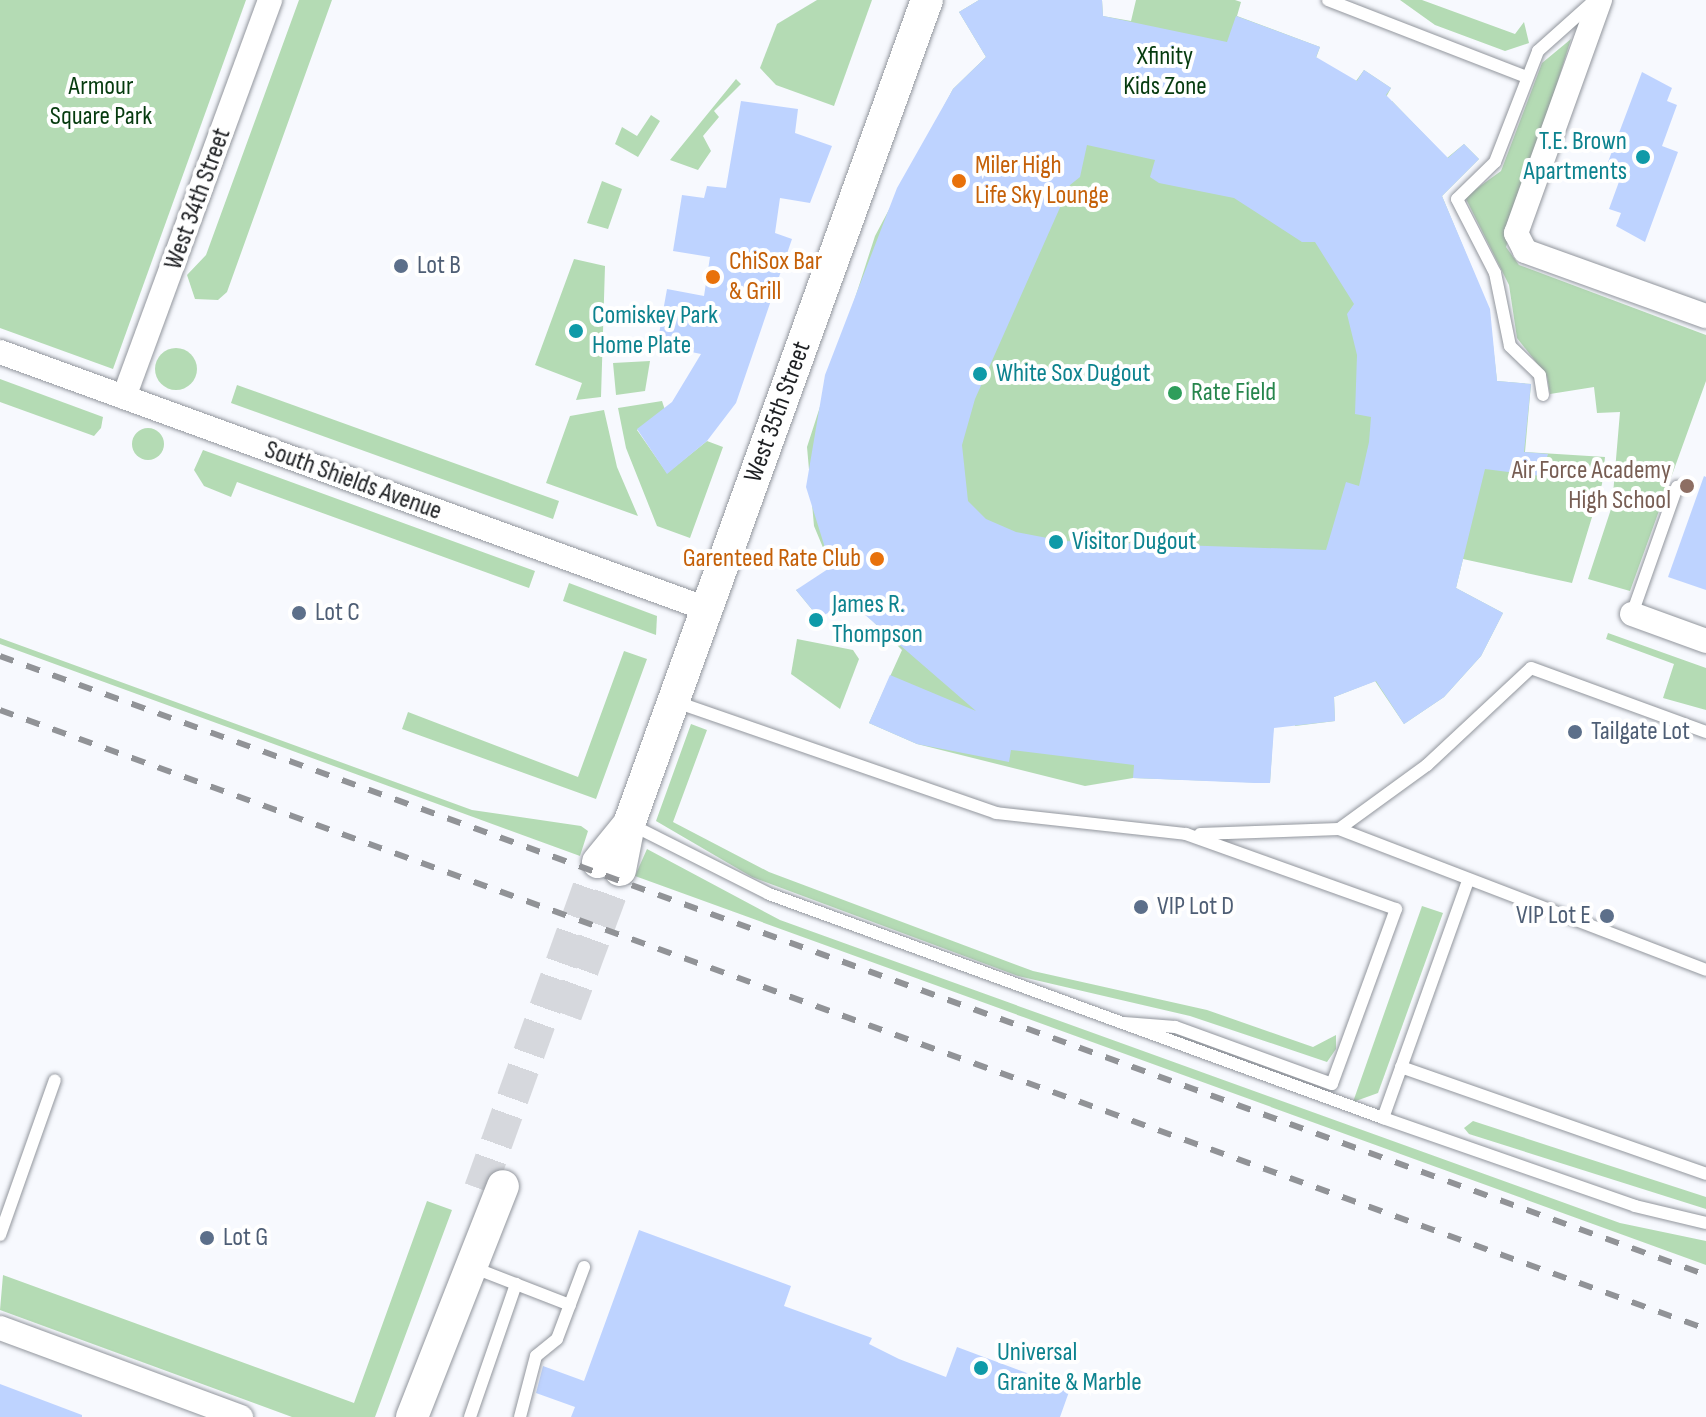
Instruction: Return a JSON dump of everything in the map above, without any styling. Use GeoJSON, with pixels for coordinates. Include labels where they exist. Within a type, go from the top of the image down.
{"type":"FeatureCollection","features":[{"type":"Feature","properties":{"kind":"main road","name":"West 35th Street"},"geometry":{"type":"LineString","coordinates":[[609,866],[629,824],[927,0]]}},
{"type":"Feature","properties":{"kind":"main road"},"geometry":{"type":"LineString","coordinates":[[412,1417],[469,1265],[491,1188]]}},
{"type":"Feature","properties":{"kind":"street","name":"West 34th Street"},"geometry":{"type":"LineString","coordinates":[[124,397],[270,0]]}},
{"type":"Feature","properties":{"kind":"street"},"geometry":{"type":"LineString","coordinates":[[1598,0],[1516,233],[1525,251],[1706,316]]}},
{"type":"Feature","properties":{"kind":"street","name":"South Shields Avenue"},"geometry":{"type":"LineString","coordinates":[[0,352],[707,609]]}},
{"type":"Feature","properties":{"kind":"street"},"geometry":{"type":"LineString","coordinates":[[1632,614],[1706,641]]}},
{"type":"Feature","properties":{"kind":"street"},"geometry":{"type":"LineString","coordinates":[[0,1328],[241,1417]]}},
{"type":"Feature","properties":{"kind":"lane"},"geometry":{"type":"LineString","coordinates":[[1328,0],[1524,76]]}},
{"type":"Feature","properties":{"kind":"lane"},"geometry":{"type":"LineString","coordinates":[[1543,395],[1540,375],[1510,346],[1495,273],[1457,199],[1495,162],[1524,76],[1555,31],[1598,0]]}},
{"type":"Feature","properties":{"kind":"lane"},"geometry":{"type":"LineString","coordinates":[[1632,614],[1677,487]]}},
{"type":"Feature","properties":{"kind":"lane"},"geometry":{"type":"LineString","coordinates":[[1339,829],[1427,765],[1531,668],[1706,732]]}},
{"type":"Feature","properties":{"kind":"lane"},"geometry":{"type":"LineString","coordinates":[[673,701],[996,813],[1186,834],[1339,829],[1706,970]]}},
{"type":"Feature","properties":{"kind":"lane"},"geometry":{"type":"LineString","coordinates":[[629,824],[769,894],[1383,1118],[1635,1206],[1706,1223]]}},
{"type":"Feature","properties":{"kind":"lane"},"geometry":{"type":"LineString","coordinates":[[1124,1023],[1175,1027],[1332,1084],[1396,909],[1186,834]]}},
{"type":"Feature","properties":{"kind":"lane"},"geometry":{"type":"LineString","coordinates":[[1383,1118],[1468,880]]}},
{"type":"Feature","properties":{"kind":"lane"},"geometry":{"type":"LineString","coordinates":[[1401,1067],[1706,1174]]}},
{"type":"Feature","properties":{"kind":"lane"},"geometry":{"type":"LineString","coordinates":[[0,1235],[55,1080]]}},
{"type":"Feature","properties":{"kind":"lane"},"geometry":{"type":"LineString","coordinates":[[469,1265],[570,1305]]}},
{"type":"Feature","properties":{"kind":"lane"},"geometry":{"type":"LineString","coordinates":[[520,1417],[536,1356],[557,1339],[584,1267]]}},
{"type":"Feature","properties":{"kind":"lane"},"geometry":{"type":"LineString","coordinates":[[470,1417],[516,1284]]}},
{"type":"Feature","properties":{"kind":"green space","name":"Armour Square Park"},"geometry":{"type":"Polygon","coordinates":[[[0,0],[246,0],[113,369],[0,328],[0,0]]]}},
{"type":"Feature","properties":{"kind":"green space"},"geometry":{"type":"Polygon","coordinates":[[[299,0],[332,0],[227,292],[218,300],[195,299],[187,275],[206,255],[299,0]]]}},
{"type":"Feature","properties":{"kind":"green space"},"geometry":{"type":"Polygon","coordinates":[[[817,0],[872,0],[834,106],[776,85],[760,68],[777,24],[817,0]]]}},
{"type":"Feature","properties":{"kind":"green space","name":"Rate Field"},"geometry":{"type":"Polygon","coordinates":[[[979,0],[1102,0],[1103,16],[1131,21],[1136,0],[1235,0],[1241,2],[1237,16],[1320,47],[1309,77],[1356,81],[1364,70],[1391,88],[1376,116],[1392,101],[1447,158],[1464,144],[1479,159],[1442,196],[1489,309],[1497,381],[1531,384],[1525,452],[1605,457],[1602,484],[1572,583],[1463,559],[1456,588],[1503,613],[1481,656],[1444,697],[1404,724],[1375,681],[1334,697],[1335,721],[1295,726],[1293,701],[1275,701],[1270,783],[1133,778],[1085,786],[917,744],[869,723],[902,650],[844,593],[819,618],[796,590],[834,574],[814,526],[807,447],[875,236],[953,89],[986,57],[959,12],[979,0]]]}},
{"type":"Feature","properties":{"kind":"green space"},"geometry":{"type":"Polygon","coordinates":[[[1400,0],[1422,0],[1515,34],[1524,22],[1529,43],[1505,51],[1435,25],[1400,0]]]}},
{"type":"Feature","properties":{"kind":"green space"},"geometry":{"type":"Polygon","coordinates":[[[1571,39],[1506,247],[1519,265],[1706,335],[1706,381],[1630,591],[1588,579],[1612,506],[1620,412],[1597,413],[1594,387],[1550,394],[1547,376],[1517,338],[1509,285],[1465,197],[1501,171],[1542,63],[1571,39]]]}},
{"type":"Feature","properties":{"kind":"green space"},"geometry":{"type":"Polygon","coordinates":[[[736,79],[741,84],[714,111],[719,117],[703,136],[711,151],[698,170],[670,160],[736,79]]]}},
{"type":"Feature","properties":{"kind":"green space"},"geometry":{"type":"Polygon","coordinates":[[[651,115],[660,121],[638,157],[615,144],[622,127],[637,136],[651,115]]]}},
{"type":"Feature","properties":{"kind":"green space"},"geometry":{"type":"Polygon","coordinates":[[[602,181],[622,189],[608,229],[587,223],[602,181]]]}},
{"type":"Feature","properties":{"kind":"green space"},"geometry":{"type":"Polygon","coordinates":[[[574,259],[605,266],[601,397],[576,400],[582,383],[535,365],[574,259]]]}},
{"type":"Feature","properties":{"kind":"green space"},"geometry":{"type":"Polygon","coordinates":[[[176,348],[191,354],[197,369],[191,384],[176,390],[161,384],[155,369],[161,354],[176,348]]]}},
{"type":"Feature","properties":{"kind":"green space"},"geometry":{"type":"Polygon","coordinates":[[[650,361],[645,391],[616,395],[613,363],[650,361]]]}},
{"type":"Feature","properties":{"kind":"green space"},"geometry":{"type":"Polygon","coordinates":[[[0,379],[103,417],[101,428],[94,436],[0,402],[0,379]]]}},
{"type":"Feature","properties":{"kind":"green space"},"geometry":{"type":"Polygon","coordinates":[[[237,385],[559,501],[553,519],[231,403],[237,385]]]}},
{"type":"Feature","properties":{"kind":"green space"},"geometry":{"type":"Polygon","coordinates":[[[662,401],[665,410],[637,430],[667,473],[707,441],[723,447],[690,538],[657,526],[626,448],[618,408],[662,401]]]}},
{"type":"Feature","properties":{"kind":"green space"},"geometry":{"type":"Polygon","coordinates":[[[604,410],[617,467],[638,516],[546,483],[570,416],[604,410]]]}},
{"type":"Feature","properties":{"kind":"green space"},"geometry":{"type":"Polygon","coordinates":[[[148,428],[160,432],[164,444],[160,456],[148,460],[136,456],[132,444],[136,432],[148,428]]]}},
{"type":"Feature","properties":{"kind":"green space"},"geometry":{"type":"Polygon","coordinates":[[[203,450],[535,571],[529,588],[237,482],[231,497],[204,486],[194,470],[203,450]]]}},
{"type":"Feature","properties":{"kind":"green space"},"geometry":{"type":"Polygon","coordinates":[[[569,583],[657,616],[656,635],[563,601],[569,583]]]}},
{"type":"Feature","properties":{"kind":"green space"},"geometry":{"type":"Polygon","coordinates":[[[1608,633],[1706,668],[1706,710],[1663,698],[1674,664],[1606,639],[1608,633]]]}},
{"type":"Feature","properties":{"kind":"green space"},"geometry":{"type":"Polygon","coordinates":[[[0,638],[472,810],[581,826],[588,831],[580,856],[0,644],[0,638]]]}},
{"type":"Feature","properties":{"kind":"green space"},"geometry":{"type":"Polygon","coordinates":[[[797,639],[853,650],[859,659],[840,709],[791,674],[797,639]]]}},
{"type":"Feature","properties":{"kind":"green space"},"geometry":{"type":"Polygon","coordinates":[[[624,651],[647,659],[596,799],[402,729],[408,712],[578,777],[624,651]]]}},
{"type":"Feature","properties":{"kind":"green space"},"geometry":{"type":"Polygon","coordinates":[[[691,724],[707,730],[673,822],[769,872],[1033,971],[1207,1010],[1313,1047],[1336,1035],[1336,1049],[1327,1062],[1190,1016],[1018,976],[752,877],[656,821],[691,724]]]}},
{"type":"Feature","properties":{"kind":"green space"},"geometry":{"type":"Polygon","coordinates":[[[647,849],[780,920],[1620,1223],[1706,1241],[1706,1265],[635,876],[647,849]]]}},
{"type":"Feature","properties":{"kind":"green space"},"geometry":{"type":"Polygon","coordinates":[[[1422,906],[1443,913],[1378,1093],[1353,1102],[1422,906]]]}},
{"type":"Feature","properties":{"kind":"green space"},"geometry":{"type":"Polygon","coordinates":[[[1473,1121],[1706,1197],[1706,1209],[1469,1134],[1464,1128],[1473,1121]]]}},
{"type":"Feature","properties":{"kind":"green space"},"geometry":{"type":"Polygon","coordinates":[[[427,1201],[452,1210],[375,1417],[292,1417],[0,1310],[3,1275],[354,1403],[427,1201]]]}},
{"type":"Feature","properties":{"kind":"building","name":"Rate Field"},"geometry":{"type":"Polygon","coordinates":[[[979,0],[1102,0],[1103,16],[1227,42],[1236,16],[1320,47],[1316,57],[1357,81],[1364,70],[1391,88],[1386,95],[1448,158],[1464,144],[1479,159],[1442,196],[1490,309],[1497,381],[1531,384],[1524,452],[1548,454],[1541,476],[1485,469],[1456,588],[1503,613],[1481,656],[1444,697],[1404,724],[1376,681],[1334,697],[1335,721],[1274,728],[1270,783],[1255,783],[1133,778],[1134,765],[1011,750],[1009,762],[917,744],[869,723],[890,675],[976,711],[849,601],[819,618],[796,590],[831,567],[806,487],[825,375],[897,188],[953,89],[986,57],[959,12],[979,0]],[[1087,145],[1080,177],[1070,185],[975,399],[962,445],[968,501],[986,519],[1016,532],[1063,541],[1326,550],[1346,482],[1359,486],[1369,442],[1371,417],[1355,414],[1357,355],[1347,314],[1354,304],[1315,242],[1302,242],[1234,198],[1159,183],[1150,177],[1155,160],[1087,145]]]}},
{"type":"Feature","properties":{"kind":"building","name":"T.E. Brown Apartments"},"geometry":{"type":"Polygon","coordinates":[[[1642,72],[1672,88],[1667,101],[1677,105],[1662,146],[1678,152],[1645,242],[1616,226],[1621,213],[1609,209],[1624,168],[1608,162],[1642,72]]]}},
{"type":"Feature","properties":{"kind":"building"},"geometry":{"type":"Polygon","coordinates":[[[741,101],[798,109],[795,133],[832,146],[810,203],[780,198],[775,233],[792,239],[736,403],[707,441],[667,474],[637,429],[672,402],[701,354],[657,345],[667,289],[704,296],[710,257],[673,251],[682,195],[704,198],[707,186],[726,188],[741,101]]]}},
{"type":"Feature","properties":{"kind":"building"},"geometry":{"type":"Polygon","coordinates":[[[1706,477],[1706,590],[1668,577],[1706,477]]]}},
{"type":"Feature","properties":{"kind":"building"},"geometry":{"type":"Polygon","coordinates":[[[639,1230],[791,1286],[784,1306],[872,1338],[869,1344],[946,1377],[957,1347],[1070,1389],[1060,1417],[571,1417],[575,1407],[536,1393],[543,1366],[584,1381],[639,1230]]]}},
{"type":"Feature","properties":{"kind":"building"},"geometry":{"type":"Polygon","coordinates":[[[0,1384],[82,1415],[82,1417],[0,1417],[0,1384]]]}},
{"type":"Feature","properties":{"kind":"tunnel"},"geometry":{"type":"LineString","coordinates":[[480,1189],[598,862]]}},
{"type":"Feature","properties":{"kind":"tunnel"},"geometry":{"type":"LineString","coordinates":[[566,1015],[620,870]]}},
{"type":"Feature","properties":{"kind":"railway"},"geometry":{"type":"LineString","coordinates":[[0,656],[1706,1275]]}},
{"type":"Feature","properties":{"kind":"railway"},"geometry":{"type":"LineString","coordinates":[[0,710],[1706,1329]]}},
{"type":"Feature","properties":{"kind":"place","name":"T.E. Brown Apartments"},"geometry":{"type":"Point","coordinates":[1643,157]}},
{"type":"Feature","properties":{"kind":"place","name":"Miler High Life Sky Lounge"},"geometry":{"type":"Point","coordinates":[959,181]}},
{"type":"Feature","properties":{"kind":"place","name":"Lot B"},"geometry":{"type":"Point","coordinates":[401,266]}},
{"type":"Feature","properties":{"kind":"place","name":"ChiSox Bar & Grill"},"geometry":{"type":"Point","coordinates":[713,277]}},
{"type":"Feature","properties":{"kind":"place","name":"Comiskey Park Home Plate"},"geometry":{"type":"Point","coordinates":[576,331]}},
{"type":"Feature","properties":{"kind":"place","name":"White Sox Dugout"},"geometry":{"type":"Point","coordinates":[980,374]}},
{"type":"Feature","properties":{"kind":"place","name":"Rate Field"},"geometry":{"type":"Point","coordinates":[1175,393]}},
{"type":"Feature","properties":{"kind":"place","name":"Air Force Academy High School"},"geometry":{"type":"Point","coordinates":[1687,486]}},
{"type":"Feature","properties":{"kind":"place","name":"Visitor Dugout"},"geometry":{"type":"Point","coordinates":[1056,542]}},
{"type":"Feature","properties":{"kind":"place","name":"Garenteed Rate Club"},"geometry":{"type":"Point","coordinates":[877,559]}},
{"type":"Feature","properties":{"kind":"place","name":"Lot C"},"geometry":{"type":"Point","coordinates":[299,613]}},
{"type":"Feature","properties":{"kind":"place","name":"James R. Thompson"},"geometry":{"type":"Point","coordinates":[816,620]}},
{"type":"Feature","properties":{"kind":"place","name":"Tailgate Lot"},"geometry":{"type":"Point","coordinates":[1575,732]}},
{"type":"Feature","properties":{"kind":"place","name":"VIP Lot D"},"geometry":{"type":"Point","coordinates":[1141,907]}},
{"type":"Feature","properties":{"kind":"place","name":"VIP Lot E"},"geometry":{"type":"Point","coordinates":[1607,916]}},
{"type":"Feature","properties":{"kind":"place","name":"Lot G"},"geometry":{"type":"Point","coordinates":[207,1238]}},
{"type":"Feature","properties":{"kind":"place","name":"Universal Granite & Marble"},"geometry":{"type":"Point","coordinates":[981,1368]}},
{"type":"Feature","properties":{"kind":"park label","name":"Xfinity Kids Zone"},"geometry":{"type":"Point","coordinates":[1165,72]}}]}
